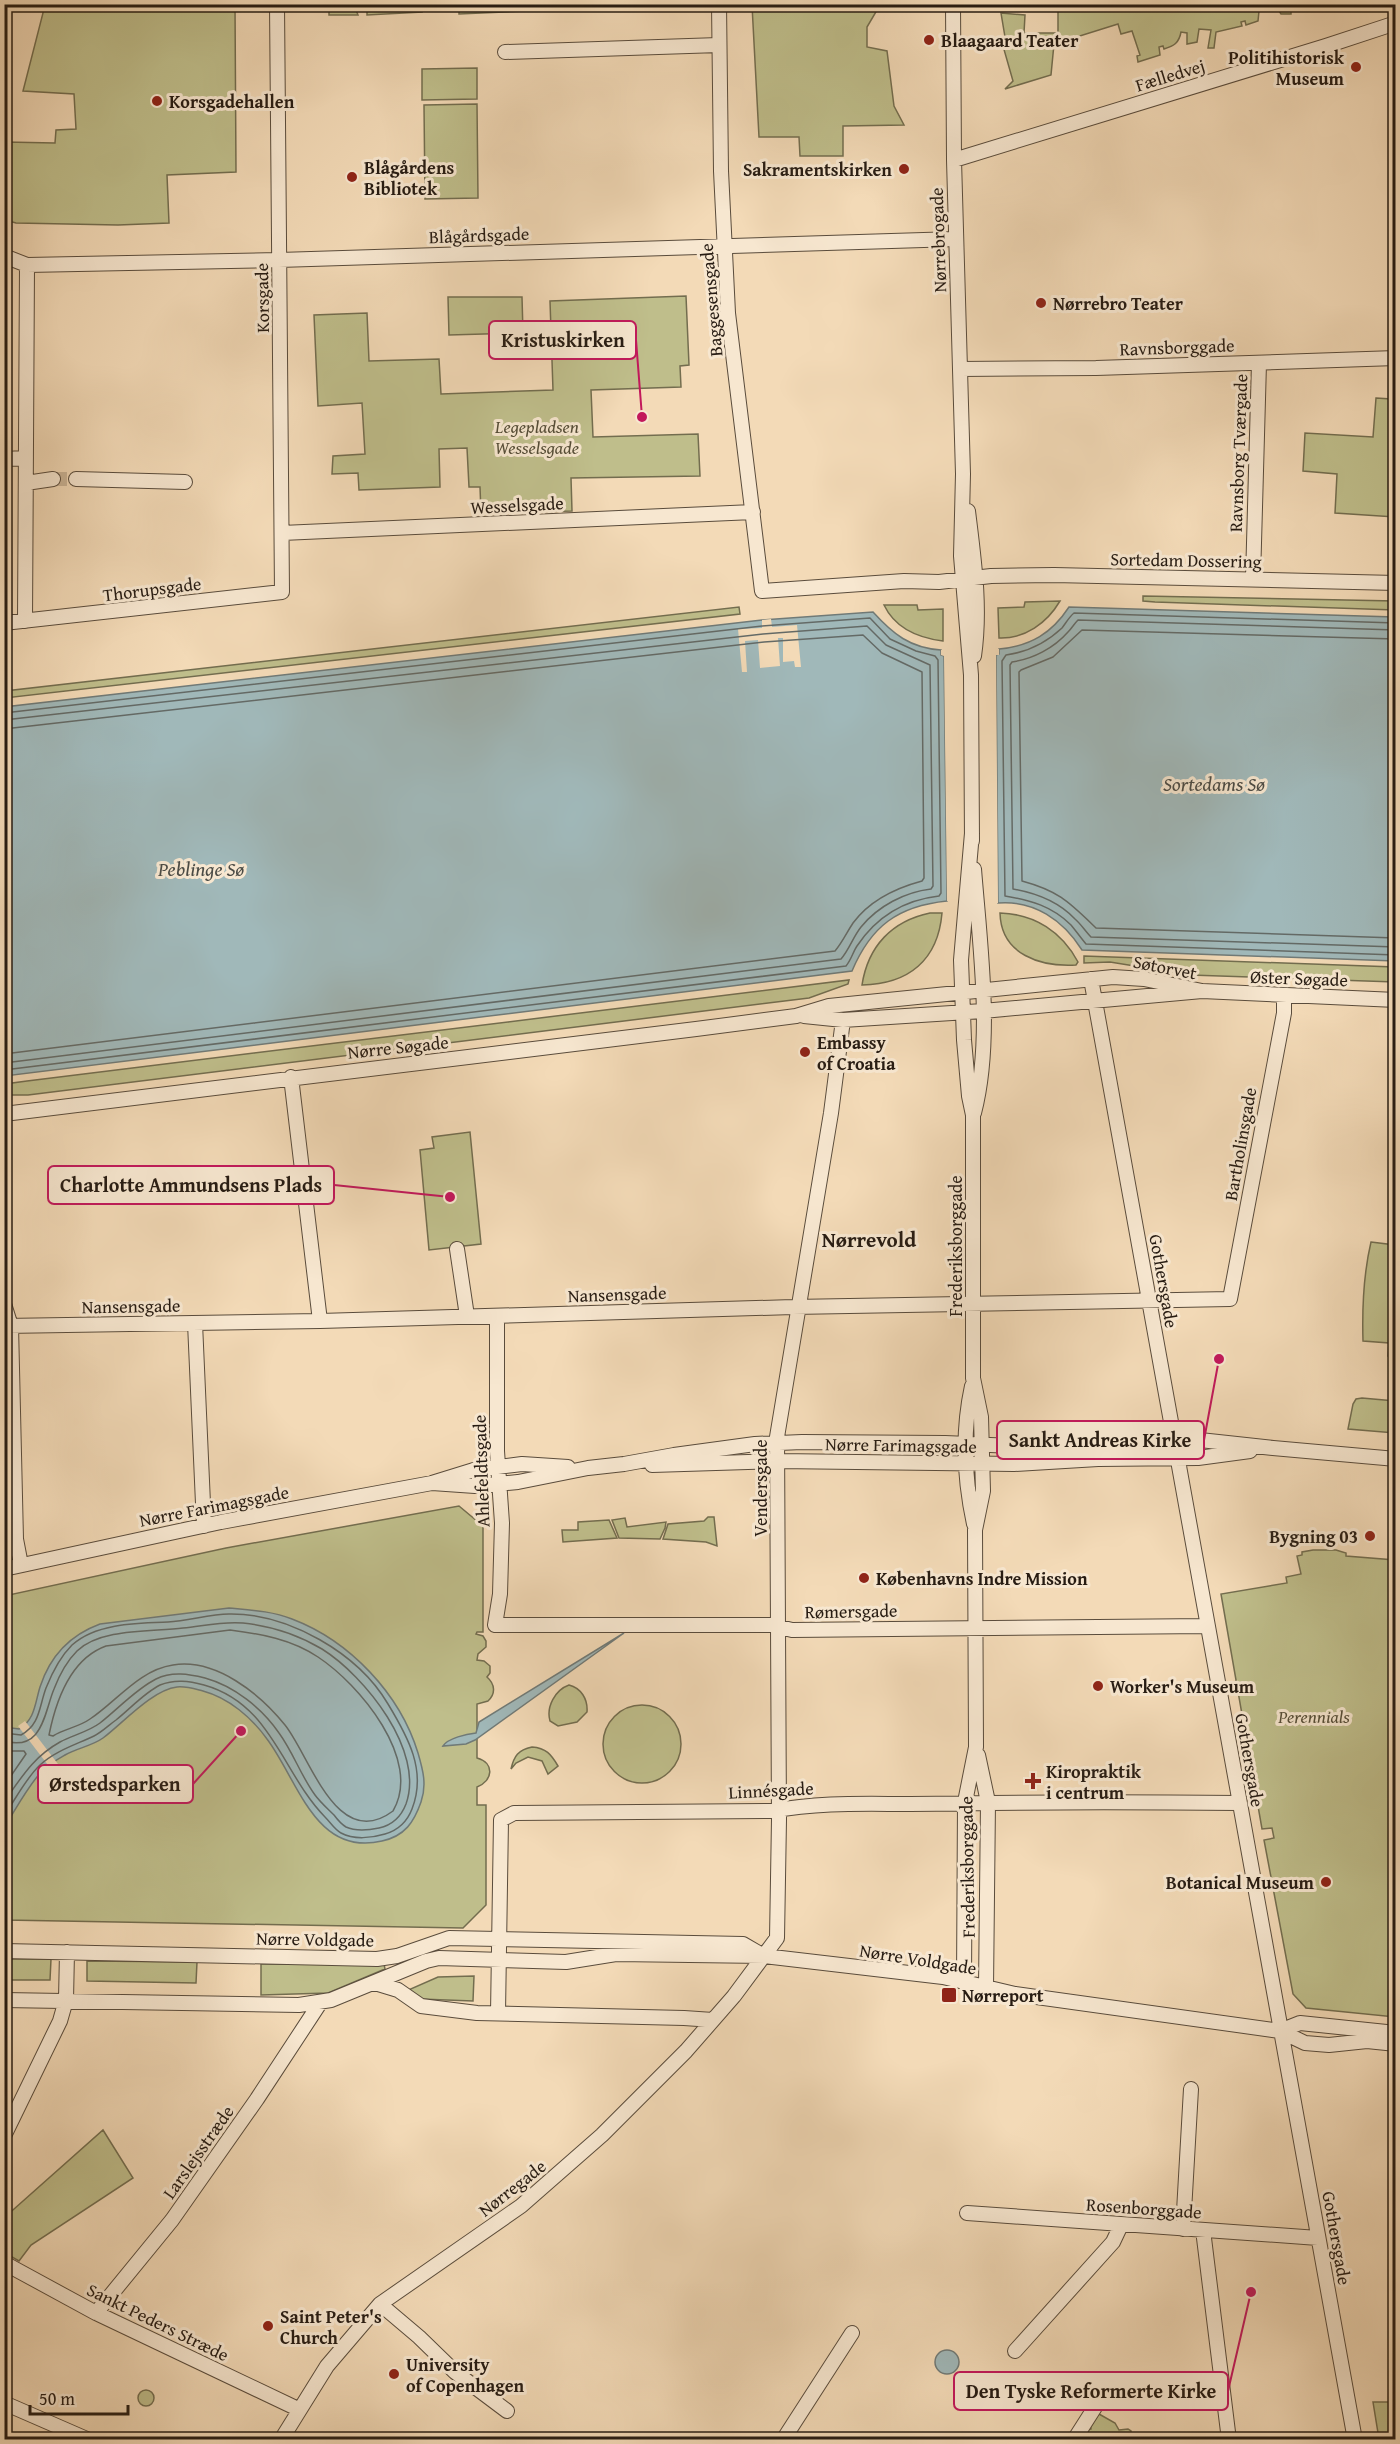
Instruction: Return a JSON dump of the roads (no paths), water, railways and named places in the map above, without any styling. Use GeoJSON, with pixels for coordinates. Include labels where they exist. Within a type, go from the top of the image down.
{"type":"FeatureCollection","features":[{"type":"Feature","properties":{"kind":"street","name":"Korsgade"},"geometry":{"type":"LineString","coordinates":[[277,4],[282,592]]}},
{"type":"Feature","properties":{"kind":"street","name":"Baggesensgade"},"geometry":{"type":"LineString","coordinates":[[719,4],[724,247],[728,313],[762,591]]}},
{"type":"Feature","properties":{"kind":"street","name":"Nørrebrogade"},"geometry":{"type":"LineString","coordinates":[[953,4],[954,160],[963,474],[969,579],[977,631],[971,675],[972,833]]}},
{"type":"Feature","properties":{"kind":"street","name":"Fælledvej"},"geometry":{"type":"LineString","coordinates":[[954,160],[1395,23]]}},
{"type":"Feature","properties":{"kind":"street"},"geometry":{"type":"LineString","coordinates":[[505,52],[719,45]]}},
{"type":"Feature","properties":{"kind":"street","name":"Blågårdsgade"},"geometry":{"type":"LineString","coordinates":[[4,256],[27,265],[279,260],[956,239]]}},
{"type":"Feature","properties":{"kind":"street"},"geometry":{"type":"LineString","coordinates":[[25,621],[27,265]]}},
{"type":"Feature","properties":{"kind":"street","name":"Ravnsborggade"},"geometry":{"type":"LineString","coordinates":[[960,369],[1395,358]]}},
{"type":"Feature","properties":{"kind":"street","name":"Ravnsborg Tværgade"},"geometry":{"type":"LineString","coordinates":[[1253,579],[1259,363]]}},
{"type":"Feature","properties":{"kind":"street"},"geometry":{"type":"LineString","coordinates":[[4,459],[26,458]]}},
{"type":"Feature","properties":{"kind":"street"},"geometry":{"type":"LineString","coordinates":[[26,483],[53,479]]}},
{"type":"Feature","properties":{"kind":"street"},"geometry":{"type":"LineString","coordinates":[[76,479],[185,482]]}},
{"type":"Feature","properties":{"kind":"street","name":"Wesselsgade"},"geometry":{"type":"LineString","coordinates":[[282,533],[753,512]]}},
{"type":"Feature","properties":{"kind":"street","name":"Sortedam Dossering"},"geometry":{"type":"LineString","coordinates":[[762,591],[904,581],[1054,575],[1395,583]]}},
{"type":"Feature","properties":{"kind":"street","name":"Thorupsgade"},"geometry":{"type":"LineString","coordinates":[[4,623],[282,592]]}},
{"type":"Feature","properties":{"kind":"street","name":"Frederiksborggade"},"geometry":{"type":"LineString","coordinates":[[972,833],[983,1011],[981,1085],[973,1115]]}},
{"type":"Feature","properties":{"kind":"street","name":"Frederiksborggade"},"geometry":{"type":"LineString","coordinates":[[972,833],[962,939],[963,1012],[969,1096],[973,1115],[973,1378],[965,1417],[965,1444],[967,1491],[975,1530]]}},
{"type":"Feature","properties":{"kind":"street","name":"Søtorvet"},"geometry":{"type":"LineString","coordinates":[[796,1016],[829,1006],[1118,977],[1144,979],[1202,992]]}},
{"type":"Feature","properties":{"kind":"street","name":"Gothersgade"},"geometry":{"type":"LineString","coordinates":[[1091,980],[1355,2439]]}},
{"type":"Feature","properties":{"kind":"street","name":"Søtorvet"},"geometry":{"type":"LineString","coordinates":[[796,1016],[843,1020],[983,1011],[1202,992]]}},
{"type":"Feature","properties":{"kind":"street","name":"Øster Søgade"},"geometry":{"type":"LineString","coordinates":[[1202,992],[1395,1000]]}},
{"type":"Feature","properties":{"kind":"street","name":"Bartholinsgade"},"geometry":{"type":"LineString","coordinates":[[1230,1299],[1284,1013],[1284,996]]}},
{"type":"Feature","properties":{"kind":"street","name":"Nørre Søgade"},"geometry":{"type":"LineString","coordinates":[[4,1114],[796,1016]]}},
{"type":"Feature","properties":{"kind":"street","name":"Vendersgade"},"geometry":{"type":"LineString","coordinates":[[764,1956],[778,1934],[777,1443],[834,1091],[843,1020]]}},
{"type":"Feature","properties":{"kind":"street"},"geometry":{"type":"LineString","coordinates":[[291,1077],[320,1321]]}},
{"type":"Feature","properties":{"kind":"street"},"geometry":{"type":"LineString","coordinates":[[457,1249],[467,1316]]}},
{"type":"Feature","properties":{"kind":"street","name":"Nansensgade"},"geometry":{"type":"LineString","coordinates":[[8,1326],[320,1321],[798,1307],[1230,1299]]}},
{"type":"Feature","properties":{"kind":"street"},"geometry":{"type":"LineString","coordinates":[[4,1304],[8,1326],[16,1539],[21,1565]]}},
{"type":"Feature","properties":{"kind":"street","name":"Ahlefeldtsgade"},"geometry":{"type":"LineString","coordinates":[[495,1625],[500,1594],[502,1523],[498,1467],[497,1316]]}},
{"type":"Feature","properties":{"kind":"street"},"geometry":{"type":"LineString","coordinates":[[195,1323],[204,1526]]}},
{"type":"Feature","properties":{"kind":"street","name":"Frederiksborggade"},"geometry":{"type":"LineString","coordinates":[[964,1982],[965,1802],[976,1747],[975,1530],[982,1491],[981,1417],[973,1378]]}},
{"type":"Feature","properties":{"kind":"street","name":"Nørre Farimagsgade"},"geometry":{"type":"LineString","coordinates":[[432,1483],[475,1486],[499,1484],[588,1468],[777,1443],[1151,1444],[1200,1440],[1273,1448]]}},
{"type":"Feature","properties":{"kind":"street"},"geometry":{"type":"LineString","coordinates":[[1273,1448],[1395,1459]]}},
{"type":"Feature","properties":{"kind":"street","name":"Nørre Farimagsgade"},"geometry":{"type":"LineString","coordinates":[[624,1464],[676,1466],[778,1461],[982,1464],[1198,1458],[1273,1448]]}},
{"type":"Feature","properties":{"kind":"street","name":"Nørre Farimagsgade"},"geometry":{"type":"LineString","coordinates":[[4,1569],[204,1526],[432,1483],[474,1470],[522,1464],[588,1468]]}},
{"type":"Feature","properties":{"kind":"street","name":"Rømersgade"},"geometry":{"type":"LineString","coordinates":[[495,1625],[779,1626],[792,1630],[1208,1626]]}},
{"type":"Feature","properties":{"kind":"street","name":"Frederiksborggade"},"geometry":{"type":"LineString","coordinates":[[976,1747],[988,1802],[986,1988]]}},
{"type":"Feature","properties":{"kind":"street","name":"Linnésgade"},"geometry":{"type":"LineString","coordinates":[[498,2013],[501,1820],[513,1813],[779,1810],[828,1805],[965,1802],[1239,1803]]}},
{"type":"Feature","properties":{"kind":"street","name":"Nørre Voldgade"},"geometry":{"type":"LineString","coordinates":[[4,1951],[377,1959],[397,1956],[449,1938],[743,1944],[764,1956]]}},
{"type":"Feature","properties":{"kind":"street"},"geometry":{"type":"LineString","coordinates":[[4,2136],[60,2020],[66,2000],[67,1952]]}},
{"type":"Feature","properties":{"kind":"street","name":"Nørre Voldgade"},"geometry":{"type":"LineString","coordinates":[[4,2000],[299,2005],[320,2003],[343,1996],[439,1958],[566,1962],[616,1954],[764,1956],[928,1975],[1015,1994],[1280,2031]]}},
{"type":"Feature","properties":{"kind":"street","name":"Nørregade"},"geometry":{"type":"LineString","coordinates":[[281,2439],[327,2366],[380,2304],[481,2235],[554,2179],[651,2089],[713,2020],[764,1956]]}},
{"type":"Feature","properties":{"kind":"street"},"geometry":{"type":"LineString","coordinates":[[375,1983],[398,1990],[421,2006],[498,2013],[713,2020]]}},
{"type":"Feature","properties":{"kind":"street","name":"Larslejsstræde"},"geometry":{"type":"LineString","coordinates":[[96,2313],[172,2220],[242,2121],[320,2003]]}},
{"type":"Feature","properties":{"kind":"street"},"geometry":{"type":"LineString","coordinates":[[1280,2031],[1300,2023],[1395,2033]]}},
{"type":"Feature","properties":{"kind":"street"},"geometry":{"type":"LineString","coordinates":[[1280,2031],[1305,2043],[1329,2045],[1367,2041],[1395,2044]]}},
{"type":"Feature","properties":{"kind":"street"},"geometry":{"type":"LineString","coordinates":[[1183,2229],[1191,2089]]}},
{"type":"Feature","properties":{"kind":"street","name":"Rosenborggade"},"geometry":{"type":"LineString","coordinates":[[967,2213],[1318,2238]]}},
{"type":"Feature","properties":{"kind":"street"},"geometry":{"type":"LineString","coordinates":[[1015,2351],[1113,2242],[1121,2224]]}},
{"type":"Feature","properties":{"kind":"street"},"geometry":{"type":"LineString","coordinates":[[1203,2230],[1229,2439]]}},
{"type":"Feature","properties":{"kind":"street","name":"Sankt Peders Stræde"},"geometry":{"type":"LineString","coordinates":[[4,2263],[96,2313],[298,2409]]}},
{"type":"Feature","properties":{"kind":"street"},"geometry":{"type":"LineString","coordinates":[[380,2304],[455,2372],[507,2411]]}},
{"type":"Feature","properties":{"kind":"street"},"geometry":{"type":"LineString","coordinates":[[783,2439],[852,2333]]}},
{"type":"Feature","properties":{"kind":"street"},"geometry":{"type":"LineString","coordinates":[[4,2403],[89,2439]]}},
{"type":"Feature","properties":{"kind":"street"},"geometry":{"type":"LineString","coordinates":[[1074,2439],[1097,2404]]}},
{"type":"Feature","properties":{"kind":"water","name":"Sortedams Sø"},"geometry":{"type":"Polygon","coordinates":[[[1069,607],[1395,617],[1395,961],[1082,950],[1057,921],[1046,914],[1024,905],[998,903],[996,655],[999,654],[999,649],[1021,645],[1040,637],[1069,607]]]}},
{"type":"Feature","properties":{"kind":"water","name":"Peblinge Sø"},"geometry":{"type":"Polygon","coordinates":[[[873,612],[895,633],[911,643],[941,650],[941,655],[944,656],[947,901],[914,908],[888,921],[868,942],[852,971],[5,1076],[4,707],[762,620],[873,612]]]}},
{"type":"Feature","properties":{"kind":"water"},"geometry":{"type":"Polygon","coordinates":[[[229,1608],[277,1614],[313,1629],[334,1641],[353,1656],[386,1690],[410,1731],[423,1771],[423,1796],[415,1816],[403,1832],[382,1841],[359,1843],[340,1838],[324,1827],[311,1811],[267,1739],[247,1716],[213,1694],[180,1687],[167,1689],[158,1694],[103,1738],[48,1766],[33,1782],[5,1826],[5,1727],[19,1729],[28,1721],[34,1711],[40,1687],[49,1666],[55,1656],[70,1641],[100,1624],[229,1608]]]}},
{"type":"Feature","properties":{"kind":"water"},"geometry":{"type":"Polygon","coordinates":[[[624,1633],[475,1740],[466,1744],[443,1746],[463,1735],[476,1733],[479,1722],[624,1633]]]}},
{"type":"Feature","properties":{"kind":"water"},"geometry":{"type":"Polygon","coordinates":[[[947,2350],[955,2354],[959,2362],[955,2370],[947,2374],[939,2370],[935,2362],[939,2354],[947,2350]]]}},
{"type":"Feature","properties":{"kind":"tunnel"},"geometry":{"type":"LineString","coordinates":[[53,479],[76,479]]}},
{"type":"Feature","properties":{"kind":"place","name":"Blaagaard Teater"},"geometry":{"type":"Point","coordinates":[929,40]}},
{"type":"Feature","properties":{"kind":"place","name":"Politihistorisk Museum"},"geometry":{"type":"Point","coordinates":[1356,67]}},
{"type":"Feature","properties":{"kind":"place","name":"Korsgadehallen"},"geometry":{"type":"Point","coordinates":[157,101]}},
{"type":"Feature","properties":{"kind":"place","name":"Sakramentskirken"},"geometry":{"type":"Point","coordinates":[904,169]}},
{"type":"Feature","properties":{"kind":"place","name":"Blågårdens Bibliotek"},"geometry":{"type":"Point","coordinates":[352,177]}},
{"type":"Feature","properties":{"kind":"place","name":"Nørrebro Teater"},"geometry":{"type":"Point","coordinates":[1041,303]}},
{"type":"Feature","properties":{"kind":"place","name":"Kristuskirken"},"geometry":{"type":"Point","coordinates":[642,417]}},
{"type":"Feature","properties":{"kind":"place","name":"Embassy of Croatia"},"geometry":{"type":"Point","coordinates":[805,1052]}},
{"type":"Feature","properties":{"kind":"place","name":"Charlotte Ammundsens Plads"},"geometry":{"type":"Point","coordinates":[450,1197]}},
{"type":"Feature","properties":{"kind":"place","name":"Sankt Andreas Kirke"},"geometry":{"type":"Point","coordinates":[1219,1359]}},
{"type":"Feature","properties":{"kind":"place","name":"Bygning 03"},"geometry":{"type":"Point","coordinates":[1370,1536]}},
{"type":"Feature","properties":{"kind":"place","name":"Københavns Indre Mission"},"geometry":{"type":"Point","coordinates":[864,1578]}},
{"type":"Feature","properties":{"kind":"place","name":"Worker's Museum"},"geometry":{"type":"Point","coordinates":[1098,1686]}},
{"type":"Feature","properties":{"kind":"place","name":"Ørstedsparken"},"geometry":{"type":"Point","coordinates":[241,1731]}},
{"type":"Feature","properties":{"kind":"place","name":"Kiropraktik i centrum"},"geometry":{"type":"Point","coordinates":[1033,1781]}},
{"type":"Feature","properties":{"kind":"place","name":"Botanical Museum"},"geometry":{"type":"Point","coordinates":[1326,1882]}},
{"type":"Feature","properties":{"kind":"place","name":"Nørreport"},"geometry":{"type":"Point","coordinates":[949,1995]}},
{"type":"Feature","properties":{"kind":"place","name":"Den Tyske Reformerte Kirke"},"geometry":{"type":"Point","coordinates":[1251,2292]}},
{"type":"Feature","properties":{"kind":"place","name":"Saint Peter's Church"},"geometry":{"type":"Point","coordinates":[268,2326]}},
{"type":"Feature","properties":{"kind":"place","name":"University of Copenhagen"},"geometry":{"type":"Point","coordinates":[394,2374]}},
{"type":"Feature","properties":{"kind":"district","name":"Nørrevold"},"geometry":{"type":"Point","coordinates":[869,1239]}},
{"type":"Feature","properties":{"kind":"park label","name":"Legepladsen Wesselsgade"},"geometry":{"type":"Point","coordinates":[537,436]}},
{"type":"Feature","properties":{"kind":"park label","name":"Perennials"},"geometry":{"type":"Point","coordinates":[1314,1716]}}]}
